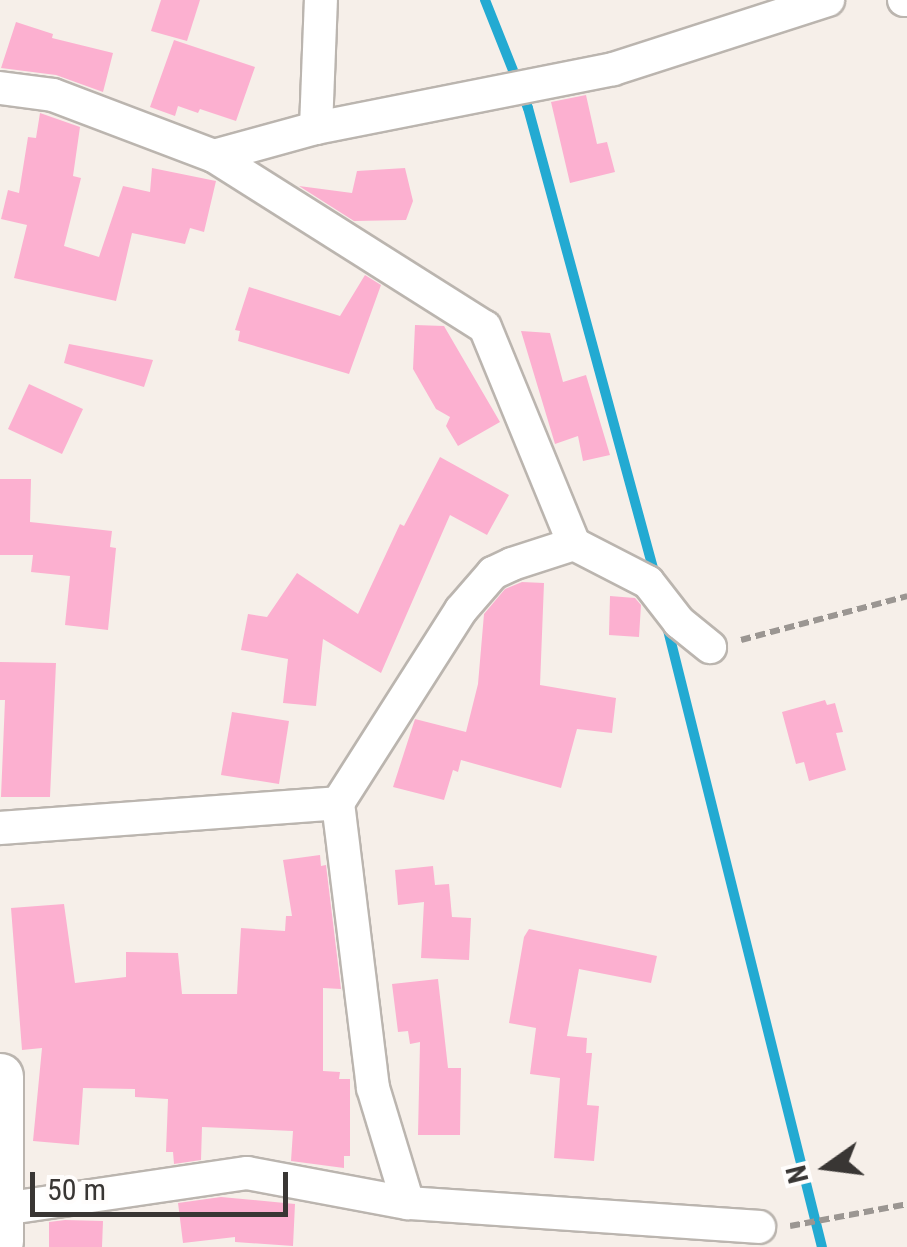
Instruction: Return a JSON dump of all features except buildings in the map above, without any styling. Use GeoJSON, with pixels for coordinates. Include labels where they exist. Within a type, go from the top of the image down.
{"type":"FeatureCollection","features":[{"type":"Feature","properties":{"kind":"main road"},"geometry":{"type":"LineString","coordinates":[[0,1076],[2,1225]]}},
{"type":"Feature","properties":{"kind":"street"},"geometry":{"type":"LineString","coordinates":[[316,128],[320,0]]}},
{"type":"Feature","properties":{"kind":"street"},"geometry":{"type":"LineString","coordinates":[[214,156],[316,128],[613,70],[828,0]]}},
{"type":"Feature","properties":{"kind":"street"},"geometry":{"type":"LineString","coordinates":[[0,88],[52,95],[214,156],[485,328],[574,544],[648,582],[679,622],[710,648]]}},
{"type":"Feature","properties":{"kind":"street"},"geometry":{"type":"LineString","coordinates":[[408,1203],[373,1088],[338,803],[461,610],[493,573],[574,544]]}},
{"type":"Feature","properties":{"kind":"street"},"geometry":{"type":"LineString","coordinates":[[0,828],[338,803]]}},
{"type":"Feature","properties":{"kind":"street"},"geometry":{"type":"LineString","coordinates":[[2,1225],[247,1174],[408,1203],[759,1226]]}},
{"type":"Feature","properties":{"kind":"path"},"geometry":{"type":"LineString","coordinates":[[710,648],[907,596]]}},
{"type":"Feature","properties":{"kind":"path"},"geometry":{"type":"LineString","coordinates":[[759,1226],[800,1226],[907,1204]]}},
{"type":"Feature","properties":{"kind":"waterway"},"geometry":{"type":"LineString","coordinates":[[485,0],[528,108],[655,577]]}},
{"type":"Feature","properties":{"kind":"waterway"},"geometry":{"type":"LineString","coordinates":[[666,622],[822,1247]]}}]}
